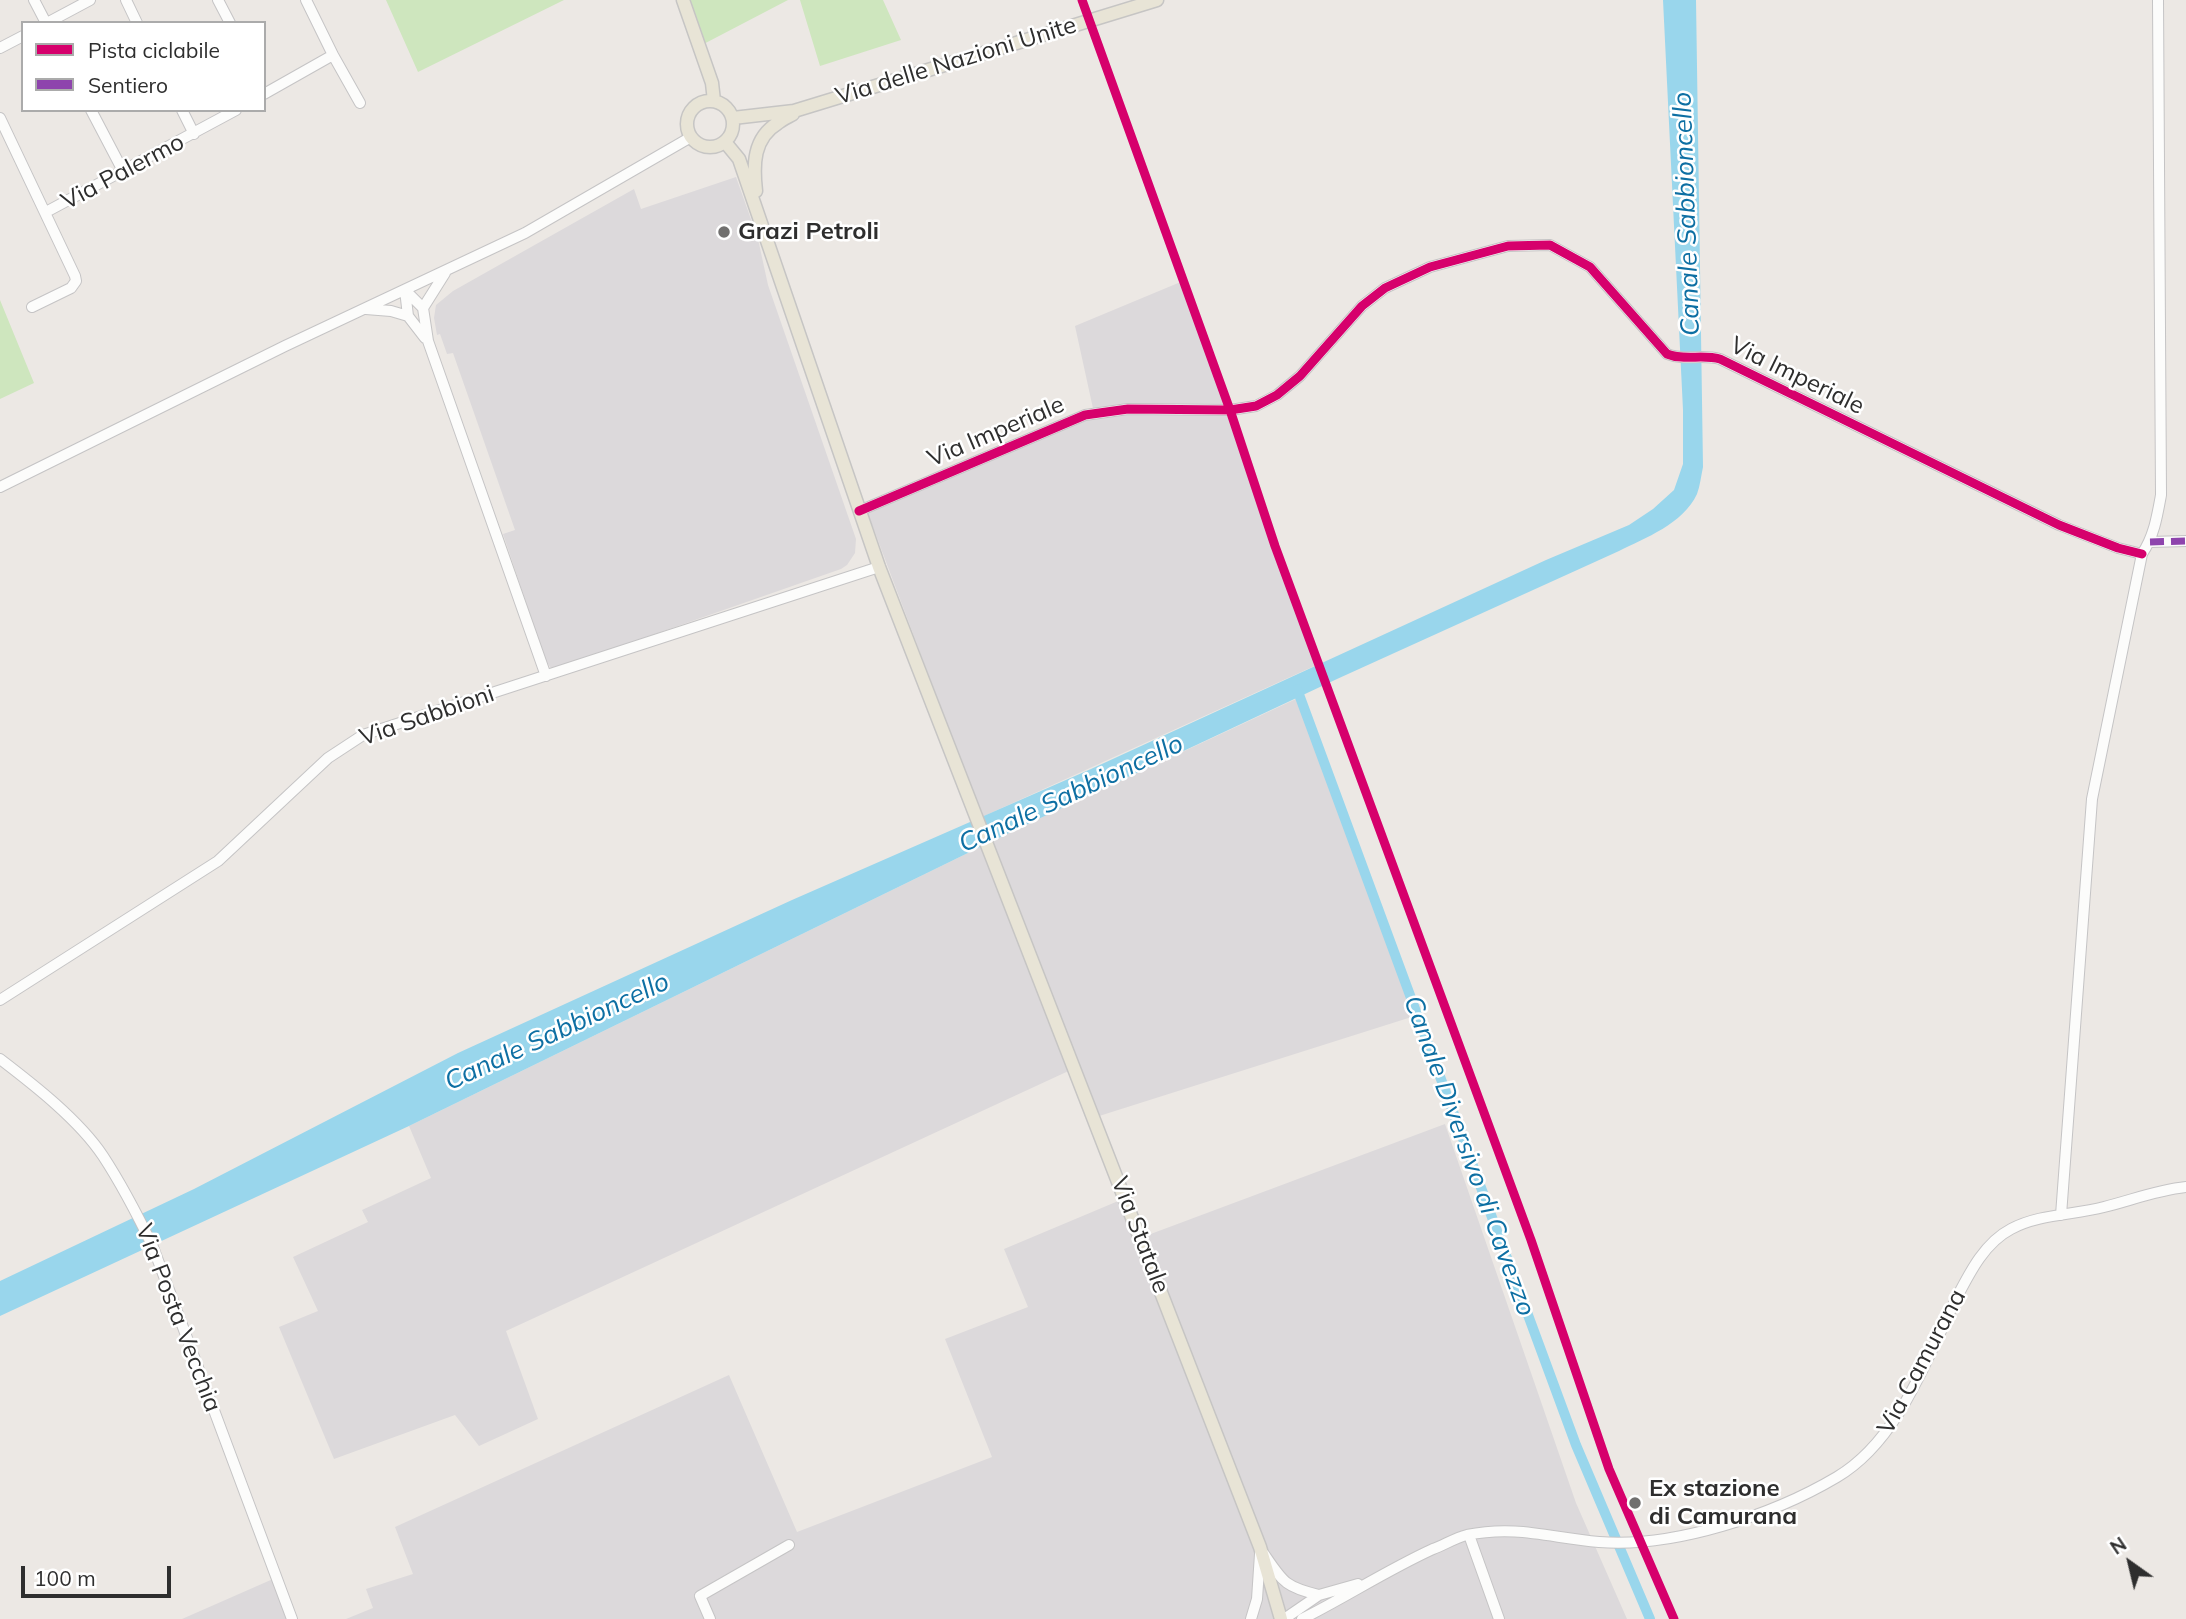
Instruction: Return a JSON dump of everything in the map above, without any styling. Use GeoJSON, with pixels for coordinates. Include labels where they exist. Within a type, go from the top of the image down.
{"type":"FeatureCollection","features":[{"type":"Feature","properties":{"kind":"main road"},"geometry":{"type":"LineString","coordinates":[[683,0],[712,83],[714,101]]}},
{"type":"Feature","properties":{"kind":"main road","name":"Via delle Nazioni Unite"},"geometry":{"type":"LineString","coordinates":[[733,118],[794,111],[1157,0]]}},
{"type":"Feature","properties":{"kind":"main road"},"geometry":{"type":"LineString","coordinates":[[714,101],[728,108],[733,118],[732,131],[725,142],[719,145],[707,147],[691,137],[687,126],[690,114],[697,105],[714,101]]}},
{"type":"Feature","properties":{"kind":"main road","name":"Via delle Nazioni Unite"},"geometry":{"type":"LineString","coordinates":[[760,221],[754,174],[758,147],[768,131],[792,116],[794,111]]}},
{"type":"Feature","properties":{"kind":"main road"},"geometry":{"type":"LineString","coordinates":[[725,142],[739,159],[760,221]]}},
{"type":"Feature","properties":{"kind":"main road","name":"Via Statale"},"geometry":{"type":"LineString","coordinates":[[760,221],[879,567],[1260,1547],[1283,1619]]}},
{"type":"Feature","properties":{"kind":"street"},"geometry":{"type":"LineString","coordinates":[[34,0],[46,21]]}},
{"type":"Feature","properties":{"kind":"street"},"geometry":{"type":"LineString","coordinates":[[51,21],[90,0]]}},
{"type":"Feature","properties":{"kind":"street"},"geometry":{"type":"LineString","coordinates":[[126,0],[137,21]]}},
{"type":"Feature","properties":{"kind":"street"},"geometry":{"type":"LineString","coordinates":[[218,0],[229,21]]}},
{"type":"Feature","properties":{"kind":"street"},"geometry":{"type":"LineString","coordinates":[[306,0],[360,103]]}},
{"type":"Feature","properties":{"kind":"street"},"geometry":{"type":"LineString","coordinates":[[2061,1215],[2092,799],[2142,554],[2157,523],[2161,495],[2158,0]]}},
{"type":"Feature","properties":{"kind":"street"},"geometry":{"type":"LineString","coordinates":[[0,48],[21,37]]}},
{"type":"Feature","properties":{"kind":"street"},"geometry":{"type":"LineString","coordinates":[[266,90],[333,55]]}},
{"type":"Feature","properties":{"kind":"street"},"geometry":{"type":"LineString","coordinates":[[93,112],[123,172]]}},
{"type":"Feature","properties":{"kind":"street"},"geometry":{"type":"LineString","coordinates":[[183,112],[194,134]]}},
{"type":"Feature","properties":{"kind":"street","name":"Via Palermo"},"geometry":{"type":"LineString","coordinates":[[46,212],[232,112]]}},
{"type":"Feature","properties":{"kind":"street"},"geometry":{"type":"LineString","coordinates":[[0,118],[76,281],[71,288],[32,307]]}},
{"type":"Feature","properties":{"kind":"street"},"geometry":{"type":"LineString","coordinates":[[0,487],[525,233],[691,137]]}},
{"type":"Feature","properties":{"kind":"street","name":"Via Imperiale"},"geometry":{"type":"LineString","coordinates":[[859,511],[1085,415],[1128,409],[1230,410],[1256,406],[1277,395],[1300,376],[1362,306],[1385,288],[1430,267],[1508,246],[1550,245],[1590,267],[1627,306],[1659,347],[1677,358],[1709,356],[1720,359],[2059,525],[2118,548],[2142,554]]}},
{"type":"Feature","properties":{"kind":"street"},"geometry":{"type":"LineString","coordinates":[[423,307],[445,272]]}},
{"type":"Feature","properties":{"kind":"street"},"geometry":{"type":"LineString","coordinates":[[405,290],[423,307],[428,341],[546,676]]}},
{"type":"Feature","properties":{"kind":"street"},"geometry":{"type":"LineString","coordinates":[[405,290],[408,316],[428,341]]}},
{"type":"Feature","properties":{"kind":"street"},"geometry":{"type":"LineString","coordinates":[[365,309],[408,316]]}},
{"type":"Feature","properties":{"kind":"street"},"geometry":{"type":"LineString","coordinates":[[2150,542],[2186,541]]}},
{"type":"Feature","properties":{"kind":"street","name":"Via Sabbioni"},"geometry":{"type":"LineString","coordinates":[[0,1000],[218,861],[316,768],[352,741],[377,730],[879,567]]}},
{"type":"Feature","properties":{"kind":"street","name":"Via Posta Vecchia"},"geometry":{"type":"LineString","coordinates":[[0,1059],[80,1128],[102,1154],[136,1211],[153,1247],[292,1619]]}},
{"type":"Feature","properties":{"kind":"street","name":"Via Camurana"},"geometry":{"type":"LineString","coordinates":[[1302,1619],[1405,1562],[1469,1535],[1523,1531],[1601,1542],[1656,1541],[1724,1525],[1788,1501],[1838,1476],[1876,1447],[1900,1410],[1970,1273],[1987,1248],[2010,1229],[2061,1215],[2102,1208],[2161,1190],[2186,1187]]}},
{"type":"Feature","properties":{"kind":"street"},"geometry":{"type":"LineString","coordinates":[[1469,1535],[1499,1619]]}},
{"type":"Feature","properties":{"kind":"street"},"geometry":{"type":"LineString","coordinates":[[710,1619],[700,1596],[789,1545]]}},
{"type":"Feature","properties":{"kind":"street"},"geometry":{"type":"LineString","coordinates":[[1260,1547],[1280,1577],[1293,1589],[1320,1595]]}},
{"type":"Feature","properties":{"kind":"street"},"geometry":{"type":"LineString","coordinates":[[1251,1619],[1257,1599],[1260,1547]]}},
{"type":"Feature","properties":{"kind":"street","name":"Via Camurana"},"geometry":{"type":"LineString","coordinates":[[1283,1619],[1320,1595],[1369,1581]]}},
{"type":"Feature","properties":{"kind":"street"},"geometry":{"type":"LineString","coordinates":[[1311,1619],[1321,1609]]}},
{"type":"Feature","properties":{"kind":"shaded area"},"geometry":{"type":"Polygon","coordinates":[[[736,177],[758,239],[768,285],[856,539],[855,553],[841,569],[552,670],[545,659],[503,534],[515,530],[453,353],[447,354],[440,334],[437,335],[434,318],[436,305],[453,291],[634,189],[641,209],[736,177]]]}},
{"type":"Feature","properties":{"kind":"shaded area"},"geometry":{"type":"Polygon","coordinates":[[[1183,281],[1276,552],[1321,663],[982,817],[865,506],[1094,413],[1075,326],[1183,281]]]}},
{"type":"Feature","properties":{"kind":"shaded area"},"geometry":{"type":"Polygon","coordinates":[[[1298,698],[1421,1014],[1096,1117],[1075,1068],[506,1331],[538,1419],[479,1446],[455,1415],[334,1459],[279,1327],[318,1311],[293,1257],[368,1222],[362,1210],[431,1178],[409,1126],[1015,830],[1298,698]]]}},
{"type":"Feature","properties":{"kind":"shaded area"},"geometry":{"type":"Polygon","coordinates":[[[1445,1124],[1576,1503],[1627,1619],[346,1619],[373,1608],[366,1589],[413,1574],[395,1527],[729,1375],[797,1532],[992,1457],[945,1339],[1028,1307],[1004,1249],[1123,1199],[1140,1238],[1445,1124]]]}},
{"type":"Feature","properties":{"kind":"shaded area"},"geometry":{"type":"Polygon","coordinates":[[[273,1579],[288,1619],[182,1619],[273,1579]]]}},
{"type":"Feature","properties":{"kind":"green space"},"geometry":{"type":"Polygon","coordinates":[[[386,0],[564,0],[418,72],[386,0]]]}},
{"type":"Feature","properties":{"kind":"green space"},"geometry":{"type":"Polygon","coordinates":[[[678,0],[788,0],[696,48],[678,0]]]}},
{"type":"Feature","properties":{"kind":"green space"},"geometry":{"type":"Polygon","coordinates":[[[800,0],[883,0],[901,40],[820,66],[800,0]]]}},
{"type":"Feature","properties":{"kind":"green space"},"geometry":{"type":"Polygon","coordinates":[[[0,300],[34,383],[0,399],[0,300]]]}},
{"type":"Feature","properties":{"kind":"water","name":"Canale Sabbioncello"},"geometry":{"type":"Polygon","coordinates":[[[1663,0],[1696,0],[1703,467],[1697,494],[1691,505],[1673,522],[1619,551],[1015,830],[409,1126],[0,1316],[0,1281],[194,1189],[458,1053],[792,900],[1091,769],[1546,560],[1629,525],[1653,509],[1674,490],[1683,464],[1683,410],[1663,0]]]}},
{"type":"Feature","properties":{"kind":"waterway","name":"Canale Diversivo di Cavezzo"},"geometry":{"type":"LineString","coordinates":[[1297,689],[1576,1445],[1650,1619]]}},
{"type":"Feature","properties":{"kind":"marked path"},"geometry":{"type":"LineString","coordinates":[[2150,542],[2186,541]]}},
{"type":"Feature","properties":{"kind":"cycle path"},"geometry":{"type":"LineString","coordinates":[[1082,0],[1230,410],[1275,546],[1531,1240],[1609,1469],[1674,1619]]}},
{"type":"Feature","properties":{"kind":"cycle path"},"geometry":{"type":"LineString","coordinates":[[859,511],[1085,415],[1128,409],[1230,410],[1256,406],[1277,395],[1300,376],[1362,306],[1385,288],[1430,267],[1508,246],[1550,245],[1590,267],[1667,354],[1720,359],[2059,525],[2118,548],[2142,554]]}},
{"type":"Feature","properties":{"kind":"place","name":"Grazi Petroli"},"geometry":{"type":"Point","coordinates":[724,232]}},
{"type":"Feature","properties":{"kind":"place","name":"Ex stazione di Camurana"},"geometry":{"type":"Point","coordinates":[1635,1503]}}]}
